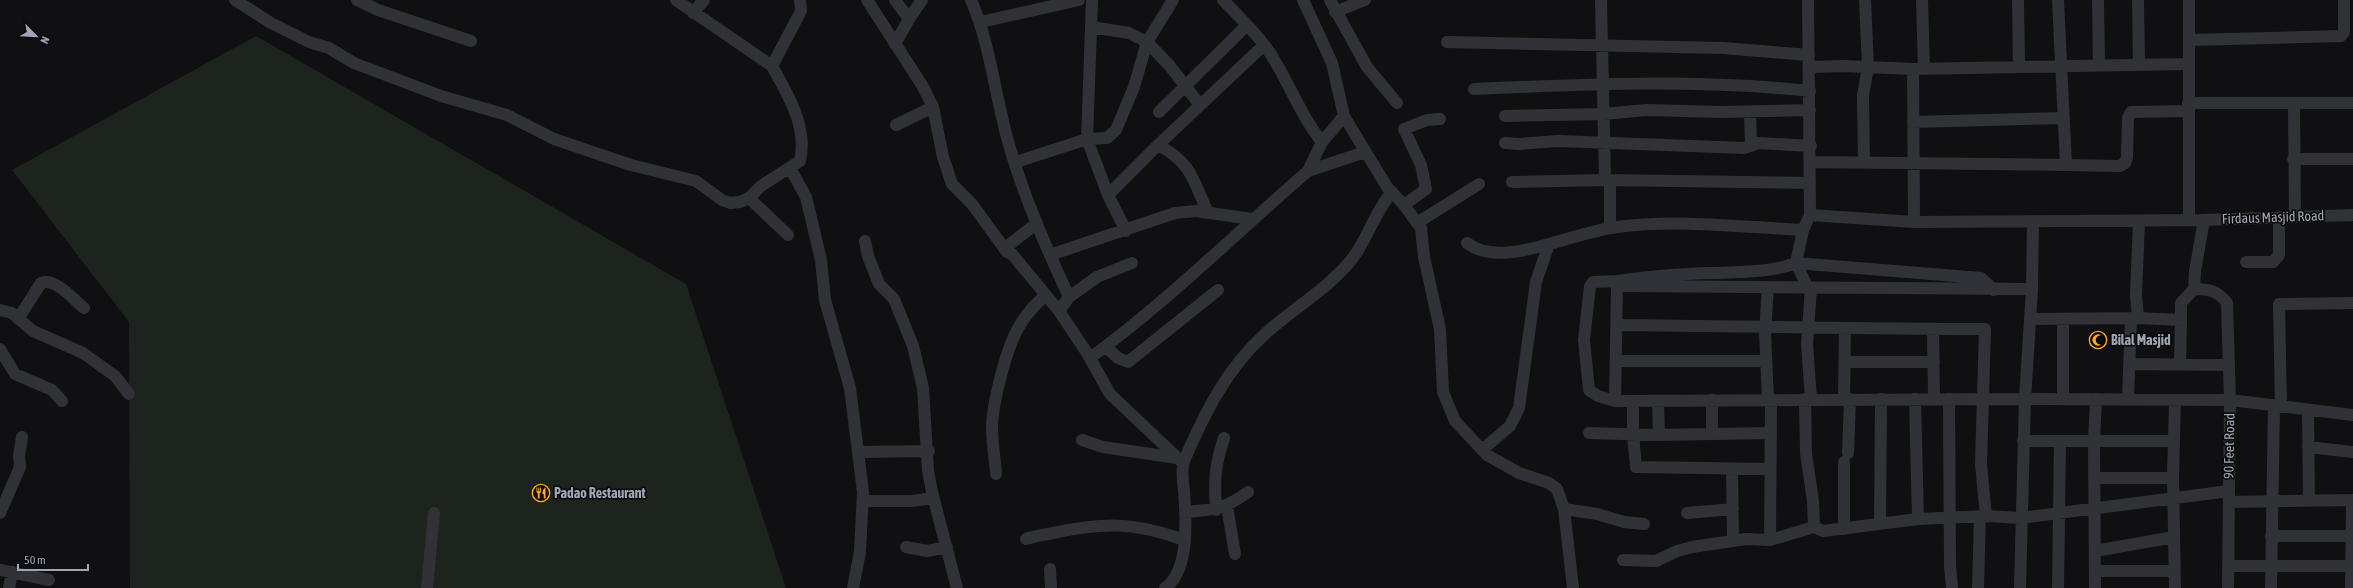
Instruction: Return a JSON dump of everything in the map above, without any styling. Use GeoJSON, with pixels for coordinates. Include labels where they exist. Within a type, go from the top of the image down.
{"type":"FeatureCollection","features":[{"type":"Feature","properties":{"kind":"street"},"geometry":{"type":"LineString","coordinates":[[235,0],[271,23],[310,42],[329,48],[354,64],[441,96],[507,115],[554,140],[631,165],[696,181],[722,200],[730,203],[740,202],[749,198],[762,186],[800,161],[802,148],[799,126],[790,99],[772,66],[692,13],[676,0]]}},
{"type":"Feature","properties":{"kind":"street"},"geometry":{"type":"LineString","coordinates":[[357,0],[378,10],[471,41]]}},
{"type":"Feature","properties":{"kind":"street"},"geometry":{"type":"LineString","coordinates":[[692,13],[704,0]]}},
{"type":"Feature","properties":{"kind":"street"},"geometry":{"type":"LineString","coordinates":[[772,66],[801,11],[800,0]]}},
{"type":"Feature","properties":{"kind":"street"},"geometry":{"type":"LineString","coordinates":[[867,0],[922,85],[932,107],[942,157],[952,184],[972,204],[1005,248],[1060,311],[1090,358],[1110,394],[1180,461]]}},
{"type":"Feature","properties":{"kind":"street"},"geometry":{"type":"LineString","coordinates":[[895,0],[909,19]]}},
{"type":"Feature","properties":{"kind":"street"},"geometry":{"type":"LineString","coordinates":[[895,44],[922,0]]}},
{"type":"Feature","properties":{"kind":"street"},"geometry":{"type":"LineString","coordinates":[[971,0],[981,22],[994,86],[1016,162],[1037,223],[1069,297]]}},
{"type":"Feature","properties":{"kind":"street"},"geometry":{"type":"LineString","coordinates":[[981,22],[1079,0]]}},
{"type":"Feature","properties":{"kind":"street"},"geometry":{"type":"LineString","coordinates":[[1092,0],[1087,139],[1108,195],[1126,231]]}},
{"type":"Feature","properties":{"kind":"street"},"geometry":{"type":"LineString","coordinates":[[1016,162],[1087,139],[1107,138],[1116,130],[1134,88],[1147,42],[1173,0]]}},
{"type":"Feature","properties":{"kind":"street"},"geometry":{"type":"LineString","coordinates":[[1223,0],[1264,45],[1311,129],[1322,142]]}},
{"type":"Feature","properties":{"kind":"street"},"geometry":{"type":"LineString","coordinates":[[1303,0],[1332,63],[1344,116],[1386,187],[1404,205],[1421,228],[1424,257],[1440,329],[1443,392],[1455,422],[1482,450],[1520,473],[1549,483],[1557,489],[1564,509],[1573,588]]}},
{"type":"Feature","properties":{"kind":"street"},"geometry":{"type":"LineString","coordinates":[[1330,0],[1335,12],[1367,67],[1397,103]]}},
{"type":"Feature","properties":{"kind":"street"},"geometry":{"type":"LineString","coordinates":[[1335,12],[1365,0]]}},
{"type":"Feature","properties":{"kind":"street"},"geometry":{"type":"LineString","coordinates":[[1601,0],[1604,83],[1604,144],[1608,180],[1610,228]]}},
{"type":"Feature","properties":{"kind":"street"},"geometry":{"type":"LineString","coordinates":[[1808,0],[1811,146],[1810,215],[1803,230],[1796,263],[1810,288],[1806,453],[1813,501],[1814,526]]}},
{"type":"Feature","properties":{"kind":"street"},"geometry":{"type":"LineString","coordinates":[[1864,162],[1863,95],[1868,67],[1865,0]]}},
{"type":"Feature","properties":{"kind":"street"},"geometry":{"type":"LineString","coordinates":[[1914,222],[1913,122],[1922,0]]}},
{"type":"Feature","properties":{"kind":"street"},"geometry":{"type":"LineString","coordinates":[[2018,0],[2019,67]]}},
{"type":"Feature","properties":{"kind":"street"},"geometry":{"type":"LineString","coordinates":[[2058,0],[2066,165]]}},
{"type":"Feature","properties":{"kind":"street"},"geometry":{"type":"LineString","coordinates":[[2098,0],[2099,66]]}},
{"type":"Feature","properties":{"kind":"street"},"geometry":{"type":"LineString","coordinates":[[2138,0],[2139,65]]}},
{"type":"Feature","properties":{"kind":"street"},"geometry":{"type":"LineString","coordinates":[[2180,364],[2181,303],[2194,289],[2195,271],[2195,220],[2189,107],[2189,0]]}},
{"type":"Feature","properties":{"kind":"street"},"geometry":{"type":"LineString","coordinates":[[2189,40],[2341,36],[2344,32],[2344,0]]}},
{"type":"Feature","properties":{"kind":"street"},"geometry":{"type":"LineString","coordinates":[[1159,112],[1247,25]]}},
{"type":"Feature","properties":{"kind":"street"},"geometry":{"type":"LineString","coordinates":[[1091,27],[1129,32],[1147,42],[1187,86],[1200,105]]}},
{"type":"Feature","properties":{"kind":"street"},"geometry":{"type":"LineString","coordinates":[[1447,42],[1724,48],[1809,55]]}},
{"type":"Feature","properties":{"kind":"street"},"geometry":{"type":"LineString","coordinates":[[1108,195],[1158,145],[1264,45]]}},
{"type":"Feature","properties":{"kind":"street"},"geometry":{"type":"LineString","coordinates":[[1810,67],[1918,69],[2189,64]]}},
{"type":"Feature","properties":{"kind":"street"},"geometry":{"type":"LineString","coordinates":[[1474,88],[1604,83],[1755,85],[1810,91]]}},
{"type":"Feature","properties":{"kind":"street"},"geometry":{"type":"LineString","coordinates":[[1811,162],[2120,166],[2125,163],[2128,118],[2132,112],[2189,107],[2353,103]]}},
{"type":"Feature","properties":{"kind":"street"},"geometry":{"type":"LineString","coordinates":[[2294,104],[2293,159],[2295,216]]}},
{"type":"Feature","properties":{"kind":"street"},"geometry":{"type":"LineString","coordinates":[[896,125],[932,107]]}},
{"type":"Feature","properties":{"kind":"street"},"geometry":{"type":"LineString","coordinates":[[1505,116],[1604,114],[1646,110],[1750,112],[1810,110]]}},
{"type":"Feature","properties":{"kind":"street"},"geometry":{"type":"LineString","coordinates":[[1750,112],[1751,146]]}},
{"type":"Feature","properties":{"kind":"street"},"geometry":{"type":"LineString","coordinates":[[1308,171],[1322,142],[1344,116]]}},
{"type":"Feature","properties":{"kind":"street"},"geometry":{"type":"LineString","coordinates":[[1913,122],[2064,118]]}},
{"type":"Feature","properties":{"kind":"street"},"geometry":{"type":"LineString","coordinates":[[1404,205],[1426,189],[1421,165],[1404,129],[1427,120],[1440,119]]}},
{"type":"Feature","properties":{"kind":"street"},"geometry":{"type":"LineString","coordinates":[[1505,143],[1518,144],[1558,141],[1604,144],[1744,148],[1758,143],[1811,146]]}},
{"type":"Feature","properties":{"kind":"street"},"geometry":{"type":"LineString","coordinates":[[1158,145],[1176,154],[1190,170],[1208,213]]}},
{"type":"Feature","properties":{"kind":"street"},"geometry":{"type":"LineString","coordinates":[[1090,358],[1106,347],[1178,287],[1252,219],[1308,171],[1365,152]]}},
{"type":"Feature","properties":{"kind":"street"},"geometry":{"type":"LineString","coordinates":[[2293,159],[2353,159]]}},
{"type":"Feature","properties":{"kind":"street"},"geometry":{"type":"LineString","coordinates":[[790,168],[806,197],[821,260],[825,300],[850,388],[859,452],[863,501],[860,552],[853,588]]}},
{"type":"Feature","properties":{"kind":"street"},"geometry":{"type":"LineString","coordinates":[[1512,182],[1608,180],[1810,183]]}},
{"type":"Feature","properties":{"kind":"street"},"geometry":{"type":"LineString","coordinates":[[1417,224],[1479,184]]}},
{"type":"Feature","properties":{"kind":"street"},"geometry":{"type":"LineString","coordinates":[[1165,588],[1175,576],[1183,554],[1186,512],[1180,461],[1216,394],[1238,362],[1265,334],[1319,292],[1347,266],[1370,228],[1381,205],[1392,192]]}},
{"type":"Feature","properties":{"kind":"street"},"geometry":{"type":"LineString","coordinates":[[749,198],[788,235]]}},
{"type":"Feature","properties":{"kind":"street"},"geometry":{"type":"LineString","coordinates":[[1050,255],[1126,231],[1149,220],[1175,213],[1208,213],[1252,219]]}},
{"type":"Feature","properties":{"kind":"street"},"geometry":{"type":"LineString","coordinates":[[1810,215],[1914,222],[2139,221],[2353,215]]}},
{"type":"Feature","properties":{"kind":"street","name":"Firdaus Masjid Road"},"geometry":{"type":"LineString","coordinates":[[2195,220],[2353,215]]}},
{"type":"Feature","properties":{"kind":"street"},"geometry":{"type":"LineString","coordinates":[[2246,262],[2273,262],[2278,255],[2279,217]]}},
{"type":"Feature","properties":{"kind":"street"},"geometry":{"type":"LineString","coordinates":[[2020,588],[2025,399],[2032,289],[2033,221]]}},
{"type":"Feature","properties":{"kind":"street"},"geometry":{"type":"LineString","coordinates":[[2128,400],[2129,364],[2135,318],[2139,221]]}},
{"type":"Feature","properties":{"kind":"street"},"geometry":{"type":"LineString","coordinates":[[1005,248],[1037,223]]}},
{"type":"Feature","properties":{"kind":"street"},"geometry":{"type":"LineString","coordinates":[[1467,243],[1474,248],[1485,252],[1531,250],[1610,228],[1671,225],[1803,230]]}},
{"type":"Feature","properties":{"kind":"street"},"geometry":{"type":"LineString","coordinates":[[864,241],[879,284],[894,299],[913,346],[924,388],[929,450],[928,471],[933,498],[947,547],[956,588]]}},
{"type":"Feature","properties":{"kind":"street"},"geometry":{"type":"LineString","coordinates":[[1482,450],[1510,426],[1519,408],[1536,282],[1549,244]]}},
{"type":"Feature","properties":{"kind":"street"},"geometry":{"type":"LineString","coordinates":[[1060,311],[1069,297],[1097,277],[1132,263]]}},
{"type":"Feature","properties":{"kind":"street"},"geometry":{"type":"LineString","coordinates":[[1618,283],[1658,275],[1746,272],[1785,267],[1796,263],[1981,278],[1994,290]]}},
{"type":"Feature","properties":{"kind":"street"},"geometry":{"type":"LineString","coordinates":[[18,319],[41,282],[45,281],[56,285],[84,308]]}},
{"type":"Feature","properties":{"kind":"street"},"geometry":{"type":"LineString","coordinates":[[2032,289],[1810,288],[1593,282],[1590,286],[1584,340],[1589,390],[1598,396],[1615,401],[1808,399],[2230,400],[2353,415]]}},
{"type":"Feature","properties":{"kind":"street"},"geometry":{"type":"LineString","coordinates":[[1615,401],[1618,283]]}},
{"type":"Feature","properties":{"kind":"street"},"geometry":{"type":"LineString","coordinates":[[1768,287],[1765,326],[1766,361],[1770,400],[1770,540]]}},
{"type":"Feature","properties":{"kind":"street","name":"90 Feet Road"},"geometry":{"type":"LineString","coordinates":[[2194,289],[2210,289],[2220,294],[2227,304],[2230,400],[2228,588]]}},
{"type":"Feature","properties":{"kind":"street"},"geometry":{"type":"LineString","coordinates":[[1106,347],[1118,358],[1128,362],[1218,290]]}},
{"type":"Feature","properties":{"kind":"street"},"geometry":{"type":"LineString","coordinates":[[996,474],[992,429],[994,409],[1004,369],[1019,326],[1032,308],[1046,295]]}},
{"type":"Feature","properties":{"kind":"street"},"geometry":{"type":"LineString","coordinates":[[2271,588],[2270,566],[2272,501],[2280,304],[2353,303]]}},
{"type":"Feature","properties":{"kind":"street"},"geometry":{"type":"LineString","coordinates":[[0,310],[6,310],[33,331],[84,353],[115,376],[128,394]]}},
{"type":"Feature","properties":{"kind":"street"},"geometry":{"type":"LineString","coordinates":[[2030,320],[2135,318],[2181,320]]}},
{"type":"Feature","properties":{"kind":"street"},"geometry":{"type":"LineString","coordinates":[[2063,320],[2063,399]]}},
{"type":"Feature","properties":{"kind":"street"},"geometry":{"type":"LineString","coordinates":[[1617,325],[1765,326],[1808,329],[1985,329],[1981,464],[1983,516],[1978,588]]}},
{"type":"Feature","properties":{"kind":"street"},"geometry":{"type":"LineString","coordinates":[[1844,529],[1847,399],[1845,329]]}},
{"type":"Feature","properties":{"kind":"street"},"geometry":{"type":"LineString","coordinates":[[1933,329],[1934,399]]}},
{"type":"Feature","properties":{"kind":"street"},"geometry":{"type":"LineString","coordinates":[[0,349],[15,374]]}},
{"type":"Feature","properties":{"kind":"street"},"geometry":{"type":"LineString","coordinates":[[1616,361],[1766,361]]}},
{"type":"Feature","properties":{"kind":"street"},"geometry":{"type":"LineString","coordinates":[[1846,362],[1934,362]]}},
{"type":"Feature","properties":{"kind":"street"},"geometry":{"type":"LineString","coordinates":[[2129,364],[2228,365]]}},
{"type":"Feature","properties":{"kind":"street"},"geometry":{"type":"LineString","coordinates":[[0,368],[52,390],[62,401]]}},
{"type":"Feature","properties":{"kind":"street"},"geometry":{"type":"LineString","coordinates":[[1880,524],[1881,399]]}},
{"type":"Feature","properties":{"kind":"street"},"geometry":{"type":"LineString","coordinates":[[1915,399],[1918,519]]}},
{"type":"Feature","properties":{"kind":"street"},"geometry":{"type":"LineString","coordinates":[[1949,399],[1952,588]]}},
{"type":"Feature","properties":{"kind":"street"},"geometry":{"type":"LineString","coordinates":[[2095,588],[2094,441],[2096,399]]}},
{"type":"Feature","properties":{"kind":"street"},"geometry":{"type":"LineString","coordinates":[[1712,400],[1712,434]]}},
{"type":"Feature","properties":{"kind":"street"},"geometry":{"type":"LineString","coordinates":[[2175,400],[2173,478],[2175,588]]}},
{"type":"Feature","properties":{"kind":"street"},"geometry":{"type":"LineString","coordinates":[[1633,401],[1633,434],[1636,467],[1770,470]]}},
{"type":"Feature","properties":{"kind":"street"},"geometry":{"type":"LineString","coordinates":[[1658,401],[1658,435]]}},
{"type":"Feature","properties":{"kind":"street"},"geometry":{"type":"LineString","coordinates":[[2308,410],[2309,500]]}},
{"type":"Feature","properties":{"kind":"street"},"geometry":{"type":"LineString","coordinates":[[1590,433],[1658,435],[1770,433]]}},
{"type":"Feature","properties":{"kind":"street"},"geometry":{"type":"LineString","coordinates":[[0,513],[20,468],[19,456],[22,437]]}},
{"type":"Feature","properties":{"kind":"street"},"geometry":{"type":"LineString","coordinates":[[1224,438],[1216,463],[1214,482],[1235,554]]}},
{"type":"Feature","properties":{"kind":"street"},"geometry":{"type":"LineString","coordinates":[[1082,440],[1103,447],[1180,461]]}},
{"type":"Feature","properties":{"kind":"street"},"geometry":{"type":"LineString","coordinates":[[2024,441],[2174,441]]}},
{"type":"Feature","properties":{"kind":"street"},"geometry":{"type":"LineString","coordinates":[[2058,588],[2060,441]]}},
{"type":"Feature","properties":{"kind":"street"},"geometry":{"type":"LineString","coordinates":[[2308,448],[2353,452]]}},
{"type":"Feature","properties":{"kind":"street"},"geometry":{"type":"LineString","coordinates":[[859,452],[929,450]]}},
{"type":"Feature","properties":{"kind":"street"},"geometry":{"type":"LineString","coordinates":[[1732,469],[1733,541]]}},
{"type":"Feature","properties":{"kind":"street"},"geometry":{"type":"LineString","coordinates":[[2094,478],[2173,478]]}},
{"type":"Feature","properties":{"kind":"street"},"geometry":{"type":"LineString","coordinates":[[1186,512],[1221,508],[1248,492]]}},
{"type":"Feature","properties":{"kind":"street"},"geometry":{"type":"LineString","coordinates":[[1623,560],[1656,561],[1684,549],[1733,541],[1770,540],[1814,526],[1823,531],[1918,519],[1983,516],[2021,518],[2174,499],[2229,496],[2272,501],[2353,500],[2351,588]]}},
{"type":"Feature","properties":{"kind":"street"},"geometry":{"type":"LineString","coordinates":[[863,501],[912,501],[933,498]]}},
{"type":"Feature","properties":{"kind":"street"},"geometry":{"type":"LineString","coordinates":[[1564,509],[1597,514],[1624,522],[1644,524]]}},
{"type":"Feature","properties":{"kind":"street"},"geometry":{"type":"LineString","coordinates":[[1687,513],[1733,509]]}},
{"type":"Feature","properties":{"kind":"street"},"geometry":{"type":"LineString","coordinates":[[427,588],[434,513]]}},
{"type":"Feature","properties":{"kind":"street"},"geometry":{"type":"LineString","coordinates":[[1026,539],[1075,527],[1106,524],[1147,528],[1184,540]]}},
{"type":"Feature","properties":{"kind":"street"},"geometry":{"type":"LineString","coordinates":[[2271,536],[2352,536]]}},
{"type":"Feature","properties":{"kind":"street"},"geometry":{"type":"LineString","coordinates":[[2095,550],[2174,537]]}},
{"type":"Feature","properties":{"kind":"street"},"geometry":{"type":"LineString","coordinates":[[906,547],[927,551],[947,547]]}},
{"type":"Feature","properties":{"kind":"street"},"geometry":{"type":"LineString","coordinates":[[2228,566],[2352,566]]}},
{"type":"Feature","properties":{"kind":"street"},"geometry":{"type":"LineString","coordinates":[[1050,569],[1050,588]]}},
{"type":"Feature","properties":{"kind":"street"},"geometry":{"type":"LineString","coordinates":[[0,570],[49,580]]}},
{"type":"Feature","properties":{"kind":"street"},"geometry":{"type":"LineString","coordinates":[[2095,571],[2174,571]]}},
{"type":"Feature","properties":{"kind":"street"},"geometry":{"type":"LineString","coordinates":[[9,588],[12,572]]}},
{"type":"Feature","properties":{"kind":"shaded area"},"geometry":{"type":"Polygon","coordinates":[[[256,36],[686,284],[786,588],[130,588],[129,322],[12,170],[256,36]]]}},
{"type":"Feature","properties":{"kind":"place","name":"Bilal Masjid"},"geometry":{"type":"Point","coordinates":[2098,340]}},
{"type":"Feature","properties":{"kind":"place","name":"Padao Restaurant"},"geometry":{"type":"Point","coordinates":[541,493]}}]}
